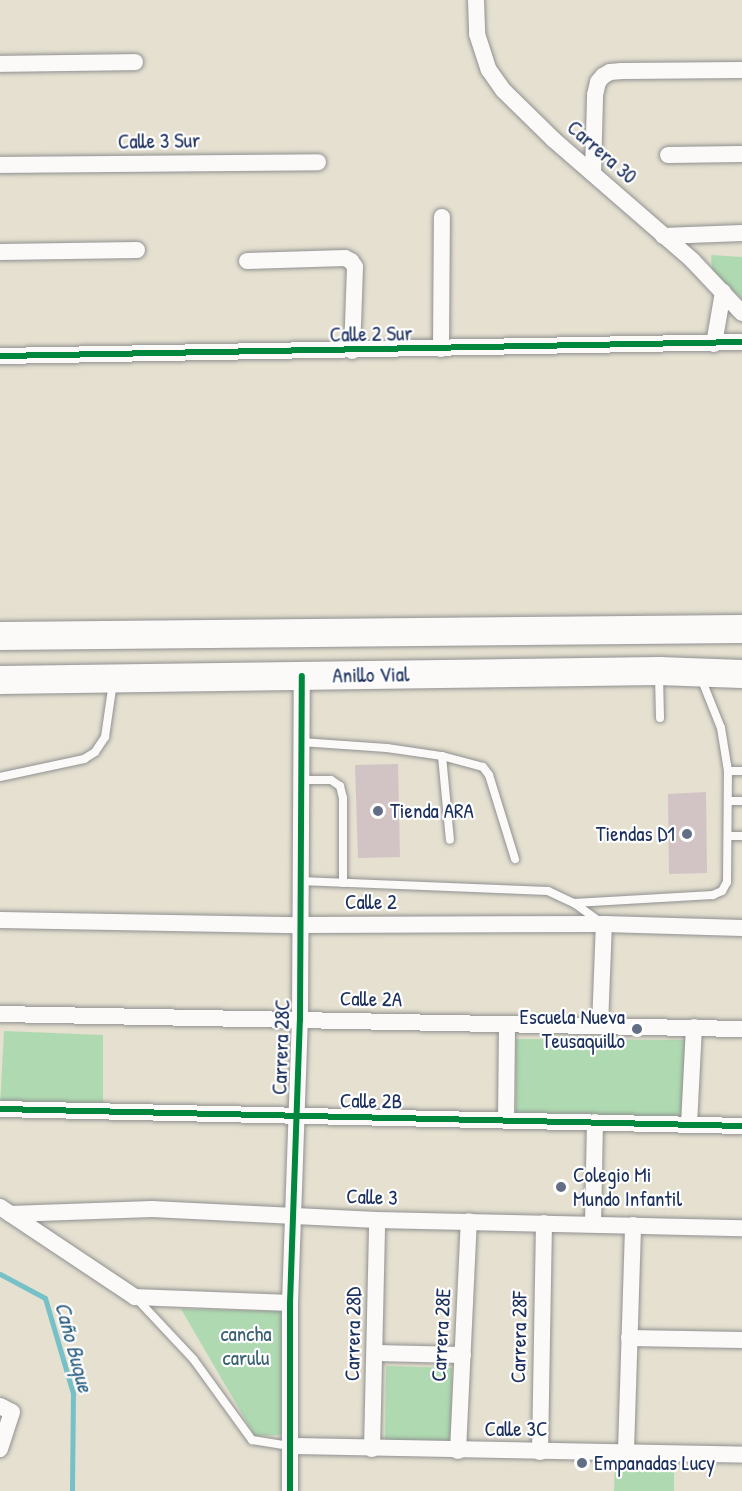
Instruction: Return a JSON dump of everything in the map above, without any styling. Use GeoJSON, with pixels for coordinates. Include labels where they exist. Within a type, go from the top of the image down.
{"type":"FeatureCollection","features":[{"type":"Feature","properties":{"kind":"highway","name":"Anillo Vial"},"geometry":{"type":"LineString","coordinates":[[0,636],[742,629]]}},
{"type":"Feature","properties":{"kind":"highway","name":"Anillo Vial"},"geometry":{"type":"LineString","coordinates":[[0,680],[659,671],[742,674]]}},
{"type":"Feature","properties":{"kind":"street","name":"Carrera 30"},"geometry":{"type":"LineString","coordinates":[[476,0],[477,34],[489,70],[503,90],[554,140],[663,236],[742,313]]}},
{"type":"Feature","properties":{"kind":"street"},"geometry":{"type":"LineString","coordinates":[[0,64],[135,62]]}},
{"type":"Feature","properties":{"kind":"street"},"geometry":{"type":"LineString","coordinates":[[593,174],[595,95],[598,82],[603,76],[610,72],[622,71],[742,70]]}},
{"type":"Feature","properties":{"kind":"street"},"geometry":{"type":"LineString","coordinates":[[668,155],[742,154]]}},
{"type":"Feature","properties":{"kind":"street","name":"Calle 3 Sur"},"geometry":{"type":"LineString","coordinates":[[0,165],[318,162]]}},
{"type":"Feature","properties":{"kind":"street"},"geometry":{"type":"LineString","coordinates":[[441,350],[442,217]]}},
{"type":"Feature","properties":{"kind":"street"},"geometry":{"type":"LineString","coordinates":[[663,236],[742,233]]}},
{"type":"Feature","properties":{"kind":"street"},"geometry":{"type":"LineString","coordinates":[[0,252],[137,250]]}},
{"type":"Feature","properties":{"kind":"street"},"geometry":{"type":"LineString","coordinates":[[247,261],[345,258],[351,261],[355,267],[352,351]]}},
{"type":"Feature","properties":{"kind":"street"},"geometry":{"type":"LineString","coordinates":[[714,344],[723,292]]}},
{"type":"Feature","properties":{"kind":"street","name":"Calle 2 Sur"},"geometry":{"type":"LineString","coordinates":[[0,356],[441,350],[742,342]]}},
{"type":"Feature","properties":{"kind":"street","name":"Carrera 28C"},"geometry":{"type":"LineString","coordinates":[[290,1491],[290,1303],[300,1020],[302,676]]}},
{"type":"Feature","properties":{"kind":"street","name":"Calle 2"},"geometry":{"type":"LineString","coordinates":[[0,920],[299,925],[604,924],[742,928]]}},
{"type":"Feature","properties":{"kind":"street"},"geometry":{"type":"LineString","coordinates":[[600,1026],[604,924]]}},
{"type":"Feature","properties":{"kind":"street","name":"Calle 2A"},"geometry":{"type":"LineString","coordinates":[[0,1014],[742,1029]]}},
{"type":"Feature","properties":{"kind":"street"},"geometry":{"type":"LineString","coordinates":[[506,1121],[507,1025]]}},
{"type":"Feature","properties":{"kind":"street"},"geometry":{"type":"LineString","coordinates":[[689,1125],[693,1027]]}},
{"type":"Feature","properties":{"kind":"street","name":"Calle 2B"},"geometry":{"type":"LineString","coordinates":[[0,1110],[742,1126]]}},
{"type":"Feature","properties":{"kind":"street"},"geometry":{"type":"LineString","coordinates":[[593,1224],[596,1122]]}},
{"type":"Feature","properties":{"kind":"street","name":"Calle 3"},"geometry":{"type":"LineString","coordinates":[[4,1210],[152,1209],[377,1220],[742,1228]]}},
{"type":"Feature","properties":{"kind":"street"},"geometry":{"type":"LineString","coordinates":[[4,1210],[135,1297],[290,1303]]}},
{"type":"Feature","properties":{"kind":"street","name":"Carrera 28D"},"geometry":{"type":"LineString","coordinates":[[372,1449],[376,1353],[377,1220]]}},
{"type":"Feature","properties":{"kind":"street","name":"Carrera 28E"},"geometry":{"type":"LineString","coordinates":[[458,1451],[469,1221]]}},
{"type":"Feature","properties":{"kind":"street","name":"Carrera 28F"},"geometry":{"type":"LineString","coordinates":[[540,1452],[544,1223]]}},
{"type":"Feature","properties":{"kind":"street"},"geometry":{"type":"LineString","coordinates":[[626,1451],[633,1225]]}},
{"type":"Feature","properties":{"kind":"street"},"geometry":{"type":"LineString","coordinates":[[629,1338],[742,1340]]}},
{"type":"Feature","properties":{"kind":"street"},"geometry":{"type":"LineString","coordinates":[[376,1353],[463,1355]]}},
{"type":"Feature","properties":{"kind":"street"},"geometry":{"type":"LineString","coordinates":[[0,1449],[6,1409]]}},
{"type":"Feature","properties":{"kind":"street","name":"Calle 3C"},"geometry":{"type":"LineString","coordinates":[[290,1446],[742,1455]]}},
{"type":"Feature","properties":{"kind":"lane"},"geometry":{"type":"LineString","coordinates":[[659,671],[660,718]]}},
{"type":"Feature","properties":{"kind":"lane"},"geometry":{"type":"LineString","coordinates":[[574,903],[713,895],[722,891],[727,882],[728,771],[721,728],[699,674]]}},
{"type":"Feature","properties":{"kind":"lane"},"geometry":{"type":"LineString","coordinates":[[0,777],[84,759],[95,752],[105,737],[114,678]]}},
{"type":"Feature","properties":{"kind":"lane"},"geometry":{"type":"LineString","coordinates":[[301,742],[387,748],[475,763],[489,775],[515,859]]}},
{"type":"Feature","properties":{"kind":"lane"},"geometry":{"type":"LineString","coordinates":[[442,756],[450,840]]}},
{"type":"Feature","properties":{"kind":"lane"},"geometry":{"type":"LineString","coordinates":[[728,771],[742,771]]}},
{"type":"Feature","properties":{"kind":"lane"},"geometry":{"type":"LineString","coordinates":[[302,780],[331,780],[340,786],[343,798],[343,883]]}},
{"type":"Feature","properties":{"kind":"lane"},"geometry":{"type":"LineString","coordinates":[[729,801],[742,801]]}},
{"type":"Feature","properties":{"kind":"lane"},"geometry":{"type":"LineString","coordinates":[[729,836],[742,836]]}},
{"type":"Feature","properties":{"kind":"lane"},"geometry":{"type":"LineString","coordinates":[[300,881],[548,891],[574,903],[604,924]]}},
{"type":"Feature","properties":{"kind":"lane"},"geometry":{"type":"LineString","coordinates":[[135,1297],[194,1360],[252,1440],[290,1446]]}},
{"type":"Feature","properties":{"kind":"green space"},"geometry":{"type":"Polygon","coordinates":[[[711,255],[742,257],[742,299],[712,271],[711,255]]]}},
{"type":"Feature","properties":{"kind":"green space"},"geometry":{"type":"Polygon","coordinates":[[[4,1031],[103,1035],[103,1116],[0,1108],[4,1031]]]}},
{"type":"Feature","properties":{"kind":"green space"},"geometry":{"type":"Polygon","coordinates":[[[516,1039],[690,1040],[689,1127],[516,1123],[516,1039]]]}},
{"type":"Feature","properties":{"kind":"green space","name":"cancha carulu"},"geometry":{"type":"Polygon","coordinates":[[[181,1309],[282,1311],[284,1435],[255,1436],[181,1309]]]}},
{"type":"Feature","properties":{"kind":"green space"},"geometry":{"type":"Polygon","coordinates":[[[386,1366],[452,1368],[451,1441],[385,1440],[386,1366]]]}},
{"type":"Feature","properties":{"kind":"green space"},"geometry":{"type":"Polygon","coordinates":[[[615,1464],[674,1464],[674,1491],[614,1491],[615,1464]]]}},
{"type":"Feature","properties":{"kind":"building","name":"Tienda ARA"},"geometry":{"type":"Polygon","coordinates":[[[398,764],[400,857],[358,858],[355,765],[398,764]]]}},
{"type":"Feature","properties":{"kind":"building","name":"Tiendas D1"},"geometry":{"type":"Polygon","coordinates":[[[706,792],[707,873],[669,874],[668,794],[706,792]]]}},
{"type":"Feature","properties":{"kind":"waterway","name":"Caño Buque"},"geometry":{"type":"LineString","coordinates":[[0,1274],[45,1298],[73,1393],[72,1491]]}},
{"type":"Feature","properties":{"kind":"cycle path"},"geometry":{"type":"LineString","coordinates":[[0,356],[742,342]]}},
{"type":"Feature","properties":{"kind":"cycle path"},"geometry":{"type":"LineString","coordinates":[[290,1491],[290,1303],[300,1020],[302,676]]}},
{"type":"Feature","properties":{"kind":"cycle path"},"geometry":{"type":"LineString","coordinates":[[0,1109],[742,1126]]}},
{"type":"Feature","properties":{"kind":"place","name":"Tienda ARA"},"geometry":{"type":"Point","coordinates":[378,811]}},
{"type":"Feature","properties":{"kind":"place","name":"Tiendas D1"},"geometry":{"type":"Point","coordinates":[687,834]}},
{"type":"Feature","properties":{"kind":"place","name":"Escuela Nueva Teusaquillo"},"geometry":{"type":"Point","coordinates":[637,1029]}},
{"type":"Feature","properties":{"kind":"place","name":"Colegio Mi Mundo Infantil"},"geometry":{"type":"Point","coordinates":[561,1187]}},
{"type":"Feature","properties":{"kind":"place","name":"Empanadas Lucy"},"geometry":{"type":"Point","coordinates":[582,1463]}}]}
